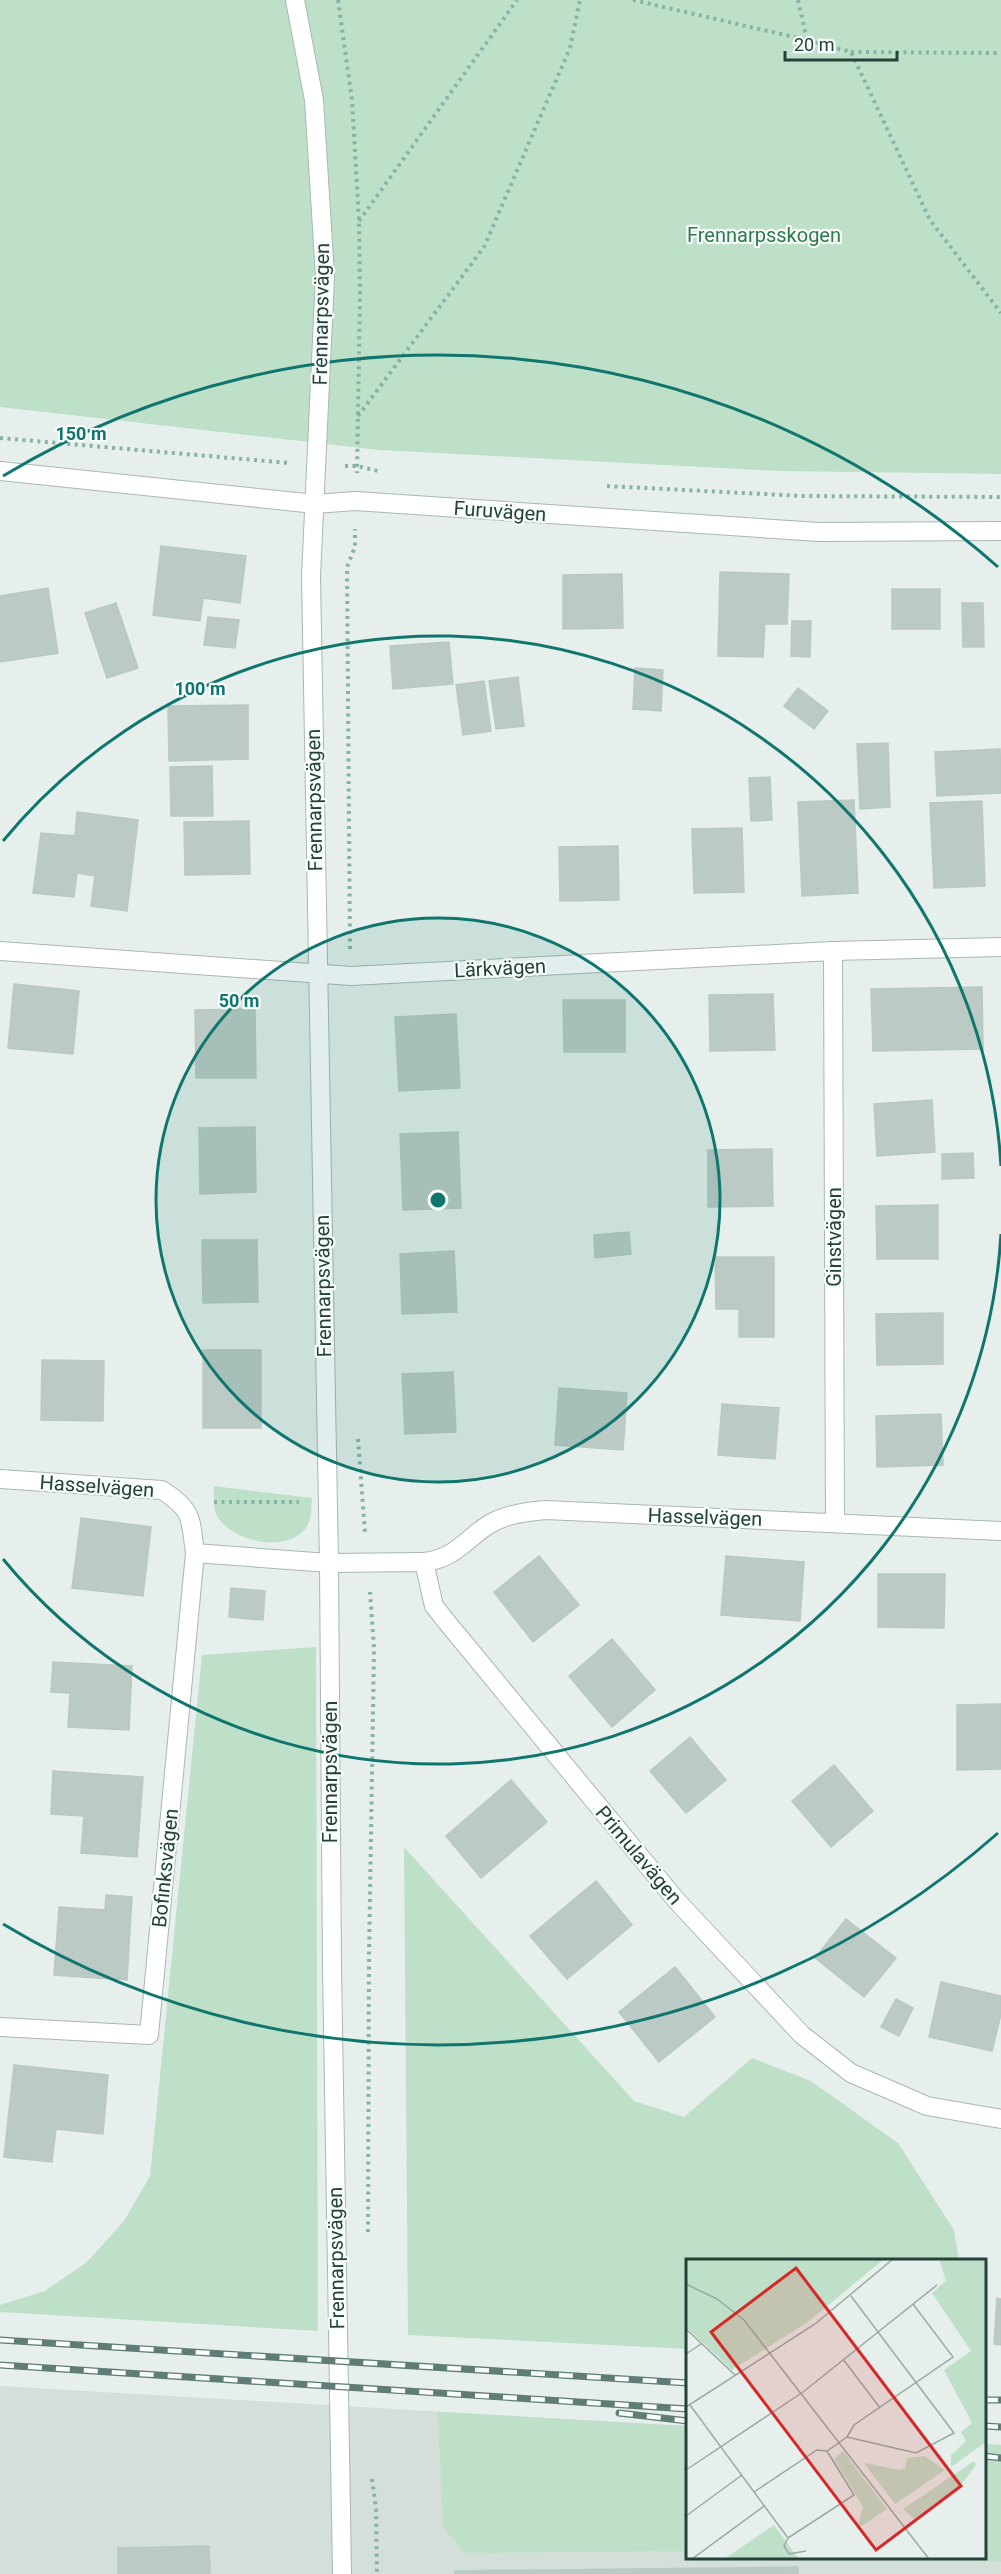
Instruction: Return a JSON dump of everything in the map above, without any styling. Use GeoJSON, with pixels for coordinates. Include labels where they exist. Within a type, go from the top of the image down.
{"type":"FeatureCollection","features":[{"type":"Feature","properties":{"kind":"street","name":"Frennarpsvägen"},"geometry":{"type":"LineString","coordinates":[[295,0],[314,100],[325,276],[311,576],[329,1563],[332,1968],[342,2574]]}},
{"type":"Feature","properties":{"kind":"street","name":"Furuvägen"},"geometry":{"type":"LineString","coordinates":[[0,471],[315,504],[355,501],[819,532],[1001,531]]}},
{"type":"Feature","properties":{"kind":"street","name":"Lärkvägen"},"geometry":{"type":"LineString","coordinates":[[0,951],[351,976],[833,951],[1001,947]]}},
{"type":"Feature","properties":{"kind":"street","name":"Ginstvägen"},"geometry":{"type":"LineString","coordinates":[[833,951],[835,1523]]}},
{"type":"Feature","properties":{"kind":"street","name":"Hasselvägen"},"geometry":{"type":"LineString","coordinates":[[0,1479],[162,1490],[180,1502],[190,1515],[195,1553]]}},
{"type":"Feature","properties":{"kind":"street","name":"Hasselvägen"},"geometry":{"type":"LineString","coordinates":[[424,1562],[438,1561],[488,1525],[516,1514],[546,1510],[1001,1531]]}},
{"type":"Feature","properties":{"kind":"street"},"geometry":{"type":"LineString","coordinates":[[195,1553],[329,1563],[424,1562]]}},
{"type":"Feature","properties":{"kind":"street","name":"Bofinksvägen"},"geometry":{"type":"LineString","coordinates":[[0,2027],[148,2035],[195,1553]]}},
{"type":"Feature","properties":{"kind":"street","name":"Primulavägen"},"geometry":{"type":"LineString","coordinates":[[424,1562],[434,1606],[676,1900],[802,2035],[851,2073],[927,2106],[1001,2119]]}},
{"type":"Feature","properties":{"kind":"path"},"geometry":{"type":"LineString","coordinates":[[338,0],[352,100],[359,221],[360,296],[355,547],[347,567],[351,976]]}},
{"type":"Feature","properties":{"kind":"path"},"geometry":{"type":"LineString","coordinates":[[359,221],[517,0]]}},
{"type":"Feature","properties":{"kind":"path"},"geometry":{"type":"LineString","coordinates":[[357,417],[484,247],[570,48],[580,0]]}},
{"type":"Feature","properties":{"kind":"path"},"geometry":{"type":"LineString","coordinates":[[633,0],[851,52],[1001,53]]}},
{"type":"Feature","properties":{"kind":"path"},"geometry":{"type":"LineString","coordinates":[[798,0],[807,40]]}},
{"type":"Feature","properties":{"kind":"path"},"geometry":{"type":"LineString","coordinates":[[851,52],[930,220],[1001,313]]}},
{"type":"Feature","properties":{"kind":"path"},"geometry":{"type":"LineString","coordinates":[[0,438],[315,465],[357,466],[385,473]]}},
{"type":"Feature","properties":{"kind":"path"},"geometry":{"type":"LineString","coordinates":[[596,486],[802,496],[1001,497]]}},
{"type":"Feature","properties":{"kind":"path"},"geometry":{"type":"LineString","coordinates":[[358,1430],[374,1648],[369,1959],[368,2240]]}},
{"type":"Feature","properties":{"kind":"path"},"geometry":{"type":"LineString","coordinates":[[180,1502],[327,1502]]}},
{"type":"Feature","properties":{"kind":"path"},"geometry":{"type":"LineString","coordinates":[[371,2474],[376,2509],[377,2574]]}},
{"type":"Feature","properties":{"kind":"shaded area"},"geometry":{"type":"Polygon","coordinates":[[[0,2386],[686,2426],[686,2559],[986,2559],[986,2444],[1001,2445],[1001,2574],[0,2574],[0,2386]]]}},
{"type":"Feature","properties":{"kind":"green space","name":"Frennarpsskogen"},"geometry":{"type":"Polygon","coordinates":[[[0,0],[1001,0],[1001,474],[780,471],[379,450],[0,407],[0,0]]]}},
{"type":"Feature","properties":{"kind":"green space"},"geometry":{"type":"Polygon","coordinates":[[[214,1486],[312,1498],[309,1522],[296,1537],[284,1541],[258,1541],[245,1537],[233,1531],[216,1514],[214,1486]]]}},
{"type":"Feature","properties":{"kind":"green space"},"geometry":{"type":"Polygon","coordinates":[[[316,1647],[318,2331],[0,2312],[0,2305],[45,2291],[87,2262],[124,2221],[150,2176],[202,1655],[316,1647]]]}},
{"type":"Feature","properties":{"kind":"green space"},"geometry":{"type":"Polygon","coordinates":[[[404,1847],[634,2101],[684,2117],[752,2058],[811,2081],[898,2143],[954,2230],[959,2259],[686,2259],[686,2349],[408,2335],[404,1847]]]}},
{"type":"Feature","properties":{"kind":"green space"},"geometry":{"type":"Polygon","coordinates":[[[438,2412],[686,2426],[686,2551],[465,2553],[443,2527],[438,2412]]]}},
{"type":"Feature","properties":{"kind":"green space"},"geometry":{"type":"Polygon","coordinates":[[[986,2444],[1001,2445],[1001,2562],[942,2559],[986,2559],[986,2444]]]}},
{"type":"Feature","properties":{"kind":"building"},"geometry":{"type":"Polygon","coordinates":[[[161,546],[246,556],[240,603],[203,598],[200,621],[153,615],[161,546]]]}},
{"type":"Feature","properties":{"kind":"building"},"geometry":{"type":"Polygon","coordinates":[[[720,572],[789,574],[787,624],[765,624],[763,657],[718,656],[720,572]]]}},
{"type":"Feature","properties":{"kind":"building"},"geometry":{"type":"Polygon","coordinates":[[[622,574],[623,628],[563,629],[563,575],[622,574]]]}},
{"type":"Feature","properties":{"kind":"building"},"geometry":{"type":"Polygon","coordinates":[[[48,588],[58,653],[0,662],[0,596],[48,588]]]}},
{"type":"Feature","properties":{"kind":"building"},"geometry":{"type":"Polygon","coordinates":[[[892,589],[940,589],[940,629],[892,629],[892,589]]]}},
{"type":"Feature","properties":{"kind":"building"},"geometry":{"type":"Polygon","coordinates":[[[116,603],[138,668],[107,678],[85,613],[116,603]]]}},
{"type":"Feature","properties":{"kind":"building"},"geometry":{"type":"Polygon","coordinates":[[[962,603],[983,603],[984,647],[963,647],[962,603]]]}},
{"type":"Feature","properties":{"kind":"building"},"geometry":{"type":"Polygon","coordinates":[[[208,617],[239,620],[235,648],[204,645],[208,617]]]}},
{"type":"Feature","properties":{"kind":"building"},"geometry":{"type":"Polygon","coordinates":[[[792,621],[811,621],[810,657],[791,656],[792,621]]]}},
{"type":"Feature","properties":{"kind":"building"},"geometry":{"type":"Polygon","coordinates":[[[449,642],[453,684],[393,689],[390,646],[449,642]]]}},
{"type":"Feature","properties":{"kind":"building"},"geometry":{"type":"Polygon","coordinates":[[[635,668],[663,670],[661,711],[633,709],[635,668]]]}},
{"type":"Feature","properties":{"kind":"building"},"geometry":{"type":"Polygon","coordinates":[[[518,677],[524,726],[496,729],[489,681],[518,677]]]}},
{"type":"Feature","properties":{"kind":"building"},"geometry":{"type":"Polygon","coordinates":[[[484,681],[491,731],[463,735],[456,685],[484,681]]]}},
{"type":"Feature","properties":{"kind":"building"},"geometry":{"type":"Polygon","coordinates":[[[798,688],[828,711],[814,729],[784,706],[798,688]]]}},
{"type":"Feature","properties":{"kind":"building"},"geometry":{"type":"Polygon","coordinates":[[[248,705],[248,759],[169,761],[168,706],[248,705]]]}},
{"type":"Feature","properties":{"kind":"building"},"geometry":{"type":"Polygon","coordinates":[[[888,743],[890,807],[860,809],[857,744],[888,743]]]}},
{"type":"Feature","properties":{"kind":"building"},"geometry":{"type":"Polygon","coordinates":[[[1000,749],[1001,793],[937,796],[935,752],[1000,749]]]}},
{"type":"Feature","properties":{"kind":"building"},"geometry":{"type":"Polygon","coordinates":[[[212,766],[213,816],[171,816],[170,767],[212,766]]]}},
{"type":"Feature","properties":{"kind":"building"},"geometry":{"type":"Polygon","coordinates":[[[770,777],[772,820],[751,821],[749,778],[770,777]]]}},
{"type":"Feature","properties":{"kind":"building"},"geometry":{"type":"Polygon","coordinates":[[[854,800],[858,893],[802,896],[798,802],[854,800]]]}},
{"type":"Feature","properties":{"kind":"building"},"geometry":{"type":"Polygon","coordinates":[[[982,801],[985,886],[934,888],[930,803],[982,801]]]}},
{"type":"Feature","properties":{"kind":"building"},"geometry":{"type":"Polygon","coordinates":[[[77,812],[138,820],[127,911],[91,906],[95,876],[77,873],[74,897],[33,893],[41,833],[75,836],[77,812]]]}},
{"type":"Feature","properties":{"kind":"building"},"geometry":{"type":"Polygon","coordinates":[[[249,821],[250,874],[185,875],[184,822],[249,821]]]}},
{"type":"Feature","properties":{"kind":"building"},"geometry":{"type":"Polygon","coordinates":[[[742,828],[744,892],[694,893],[692,829],[742,828]]]}},
{"type":"Feature","properties":{"kind":"building"},"geometry":{"type":"Polygon","coordinates":[[[618,846],[619,900],[560,901],[559,847],[618,846]]]}},
{"type":"Feature","properties":{"kind":"building"},"geometry":{"type":"Polygon","coordinates":[[[14,984],[79,991],[73,1054],[8,1048],[14,984]]]}},
{"type":"Feature","properties":{"kind":"building"},"geometry":{"type":"Polygon","coordinates":[[[982,987],[983,1049],[873,1051],[871,989],[982,987]]]}},
{"type":"Feature","properties":{"kind":"building"},"geometry":{"type":"Polygon","coordinates":[[[773,994],[775,1050],[710,1051],[709,995],[773,994]]]}},
{"type":"Feature","properties":{"kind":"building"},"geometry":{"type":"Polygon","coordinates":[[[563,1000],[625,1000],[625,1052],[564,1052],[563,1000]]]}},
{"type":"Feature","properties":{"kind":"building"},"geometry":{"type":"Polygon","coordinates":[[[255,1009],[256,1078],[196,1078],[195,1010],[255,1009]]]}},
{"type":"Feature","properties":{"kind":"building"},"geometry":{"type":"Polygon","coordinates":[[[456,1014],[460,1088],[399,1091],[395,1017],[456,1014]]]}},
{"type":"Feature","properties":{"kind":"building"},"geometry":{"type":"Polygon","coordinates":[[[932,1100],[935,1152],[877,1156],[874,1104],[932,1100]]]}},
{"type":"Feature","properties":{"kind":"building"},"geometry":{"type":"Polygon","coordinates":[[[255,1127],[256,1192],[200,1194],[199,1128],[255,1127]]]}},
{"type":"Feature","properties":{"kind":"building"},"geometry":{"type":"Polygon","coordinates":[[[458,1132],[461,1208],[403,1210],[400,1134],[458,1132]]]}},
{"type":"Feature","properties":{"kind":"building"},"geometry":{"type":"Polygon","coordinates":[[[772,1149],[773,1206],[708,1207],[708,1150],[772,1149]]]}},
{"type":"Feature","properties":{"kind":"building"},"geometry":{"type":"Polygon","coordinates":[[[973,1153],[974,1178],[942,1179],[942,1154],[973,1153]]]}},
{"type":"Feature","properties":{"kind":"building"},"geometry":{"type":"Polygon","coordinates":[[[938,1205],[938,1259],[877,1259],[876,1206],[938,1205]]]}},
{"type":"Feature","properties":{"kind":"building"},"geometry":{"type":"Polygon","coordinates":[[[629,1232],[631,1254],[595,1258],[594,1235],[629,1232]]]}},
{"type":"Feature","properties":{"kind":"building"},"geometry":{"type":"Polygon","coordinates":[[[202,1240],[257,1240],[258,1302],[203,1303],[202,1240]]]}},
{"type":"Feature","properties":{"kind":"building"},"geometry":{"type":"Polygon","coordinates":[[[454,1251],[457,1312],[402,1314],[400,1254],[454,1251]]]}},
{"type":"Feature","properties":{"kind":"building"},"geometry":{"type":"Polygon","coordinates":[[[715,1257],[774,1257],[774,1337],[739,1337],[739,1309],[716,1309],[715,1257]]]}},
{"type":"Feature","properties":{"kind":"building"},"geometry":{"type":"Polygon","coordinates":[[[943,1313],[943,1364],[877,1365],[876,1314],[943,1313]]]}},
{"type":"Feature","properties":{"kind":"building"},"geometry":{"type":"Polygon","coordinates":[[[203,1350],[261,1350],[261,1428],[203,1428],[203,1350]]]}},
{"type":"Feature","properties":{"kind":"building"},"geometry":{"type":"Polygon","coordinates":[[[42,1360],[104,1361],[103,1421],[41,1420],[42,1360]]]}},
{"type":"Feature","properties":{"kind":"building"},"geometry":{"type":"Polygon","coordinates":[[[453,1372],[456,1432],[405,1434],[402,1374],[453,1372]]]}},
{"type":"Feature","properties":{"kind":"building"},"geometry":{"type":"Polygon","coordinates":[[[559,1388],[627,1393],[623,1450],[555,1445],[559,1388]]]}},
{"type":"Feature","properties":{"kind":"building"},"geometry":{"type":"Polygon","coordinates":[[[722,1404],[779,1408],[775,1459],[718,1455],[722,1404]]]}},
{"type":"Feature","properties":{"kind":"building"},"geometry":{"type":"Polygon","coordinates":[[[941,1414],[943,1465],[877,1467],[876,1416],[941,1414]]]}},
{"type":"Feature","properties":{"kind":"building"},"geometry":{"type":"Polygon","coordinates":[[[81,1518],[151,1527],[143,1596],[72,1588],[81,1518]]]}},
{"type":"Feature","properties":{"kind":"building"},"geometry":{"type":"Polygon","coordinates":[[[539,1556],[579,1605],[533,1642],[494,1592],[539,1556]]]}},
{"type":"Feature","properties":{"kind":"building"},"geometry":{"type":"Polygon","coordinates":[[[726,1556],[804,1562],[800,1621],[721,1615],[726,1556]]]}},
{"type":"Feature","properties":{"kind":"building"},"geometry":{"type":"Polygon","coordinates":[[[878,1574],[945,1574],[944,1628],[878,1627],[878,1574]]]}},
{"type":"Feature","properties":{"kind":"building"},"geometry":{"type":"Polygon","coordinates":[[[231,1588],[265,1591],[263,1620],[229,1617],[231,1588]]]}},
{"type":"Feature","properties":{"kind":"building"},"geometry":{"type":"Polygon","coordinates":[[[612,1639],[655,1690],[612,1727],[569,1676],[612,1639]]]}},
{"type":"Feature","properties":{"kind":"building"},"geometry":{"type":"Polygon","coordinates":[[[53,1662],[132,1666],[129,1730],[68,1727],[70,1693],[51,1692],[53,1662]]]}},
{"type":"Feature","properties":{"kind":"building"},"geometry":{"type":"Polygon","coordinates":[[[1001,1704],[1001,1769],[957,1770],[957,1705],[1001,1704]]]}},
{"type":"Feature","properties":{"kind":"building"},"geometry":{"type":"Polygon","coordinates":[[[690,1737],[726,1780],[686,1813],[650,1771],[690,1737]]]}},
{"type":"Feature","properties":{"kind":"building"},"geometry":{"type":"Polygon","coordinates":[[[834,1765],[873,1811],[831,1847],[792,1801],[834,1765]]]}},
{"type":"Feature","properties":{"kind":"building"},"geometry":{"type":"Polygon","coordinates":[[[53,1771],[143,1777],[137,1857],[81,1853],[84,1816],[51,1814],[53,1771]]]}},
{"type":"Feature","properties":{"kind":"building"},"geometry":{"type":"Polygon","coordinates":[[[511,1780],[547,1822],[481,1878],[446,1836],[511,1780]]]}},
{"type":"Feature","properties":{"kind":"building"},"geometry":{"type":"Polygon","coordinates":[[[596,1881],[632,1925],[567,1979],[530,1936],[596,1881]]]}},
{"type":"Feature","properties":{"kind":"building"},"geometry":{"type":"Polygon","coordinates":[[[106,1895],[132,1897],[127,1980],[54,1975],[59,1907],[105,1910],[106,1895]]]}},
{"type":"Feature","properties":{"kind":"building"},"geometry":{"type":"Polygon","coordinates":[[[846,1919],[896,1958],[864,1997],[815,1958],[846,1919]]]}},
{"type":"Feature","properties":{"kind":"building"},"geometry":{"type":"Polygon","coordinates":[[[675,1967],[715,2017],[659,2062],[619,2012],[675,1967]]]}},
{"type":"Feature","properties":{"kind":"building"},"geometry":{"type":"Polygon","coordinates":[[[941,1982],[1001,1996],[1001,2014],[992,2051],[929,2037],[941,1982]]]}},
{"type":"Feature","properties":{"kind":"building"},"geometry":{"type":"Polygon","coordinates":[[[896,1999],[913,2008],[899,2036],[881,2027],[896,1999]]]}},
{"type":"Feature","properties":{"kind":"building"},"geometry":{"type":"Polygon","coordinates":[[[14,2065],[108,2075],[103,2134],[56,2129],[52,2162],[4,2157],[14,2065]]]}},
{"type":"Feature","properties":{"kind":"building"},"geometry":{"type":"Polygon","coordinates":[[[997,2298],[1001,2299],[1001,2345],[994,2344],[997,2298]]]}},
{"type":"Feature","properties":{"kind":"building"},"geometry":{"type":"Polygon","coordinates":[[[209,2546],[210,2574],[118,2574],[118,2548],[209,2546]]]}},
{"type":"Feature","properties":{"kind":"building"},"geometry":{"type":"Polygon","coordinates":[[[798,2567],[798,2574],[455,2574],[455,2571],[798,2567]]]}},
{"type":"Feature","properties":{"kind":"railway"},"geometry":{"type":"LineString","coordinates":[[0,2340],[686,2383]]}},
{"type":"Feature","properties":{"kind":"railway"},"geometry":{"type":"LineString","coordinates":[[0,2365],[686,2409]]}},
{"type":"Feature","properties":{"kind":"railway"},"geometry":{"type":"LineString","coordinates":[[986,2400],[1001,2400]]}},
{"type":"Feature","properties":{"kind":"railway"},"geometry":{"type":"LineString","coordinates":[[619,2413],[686,2421]]}},
{"type":"Feature","properties":{"kind":"railway"},"geometry":{"type":"LineString","coordinates":[[986,2426],[1001,2427]]}},
{"type":"Feature","properties":{"kind":"railway"},"geometry":{"type":"LineString","coordinates":[[986,2456],[1001,2458]]}}]}
